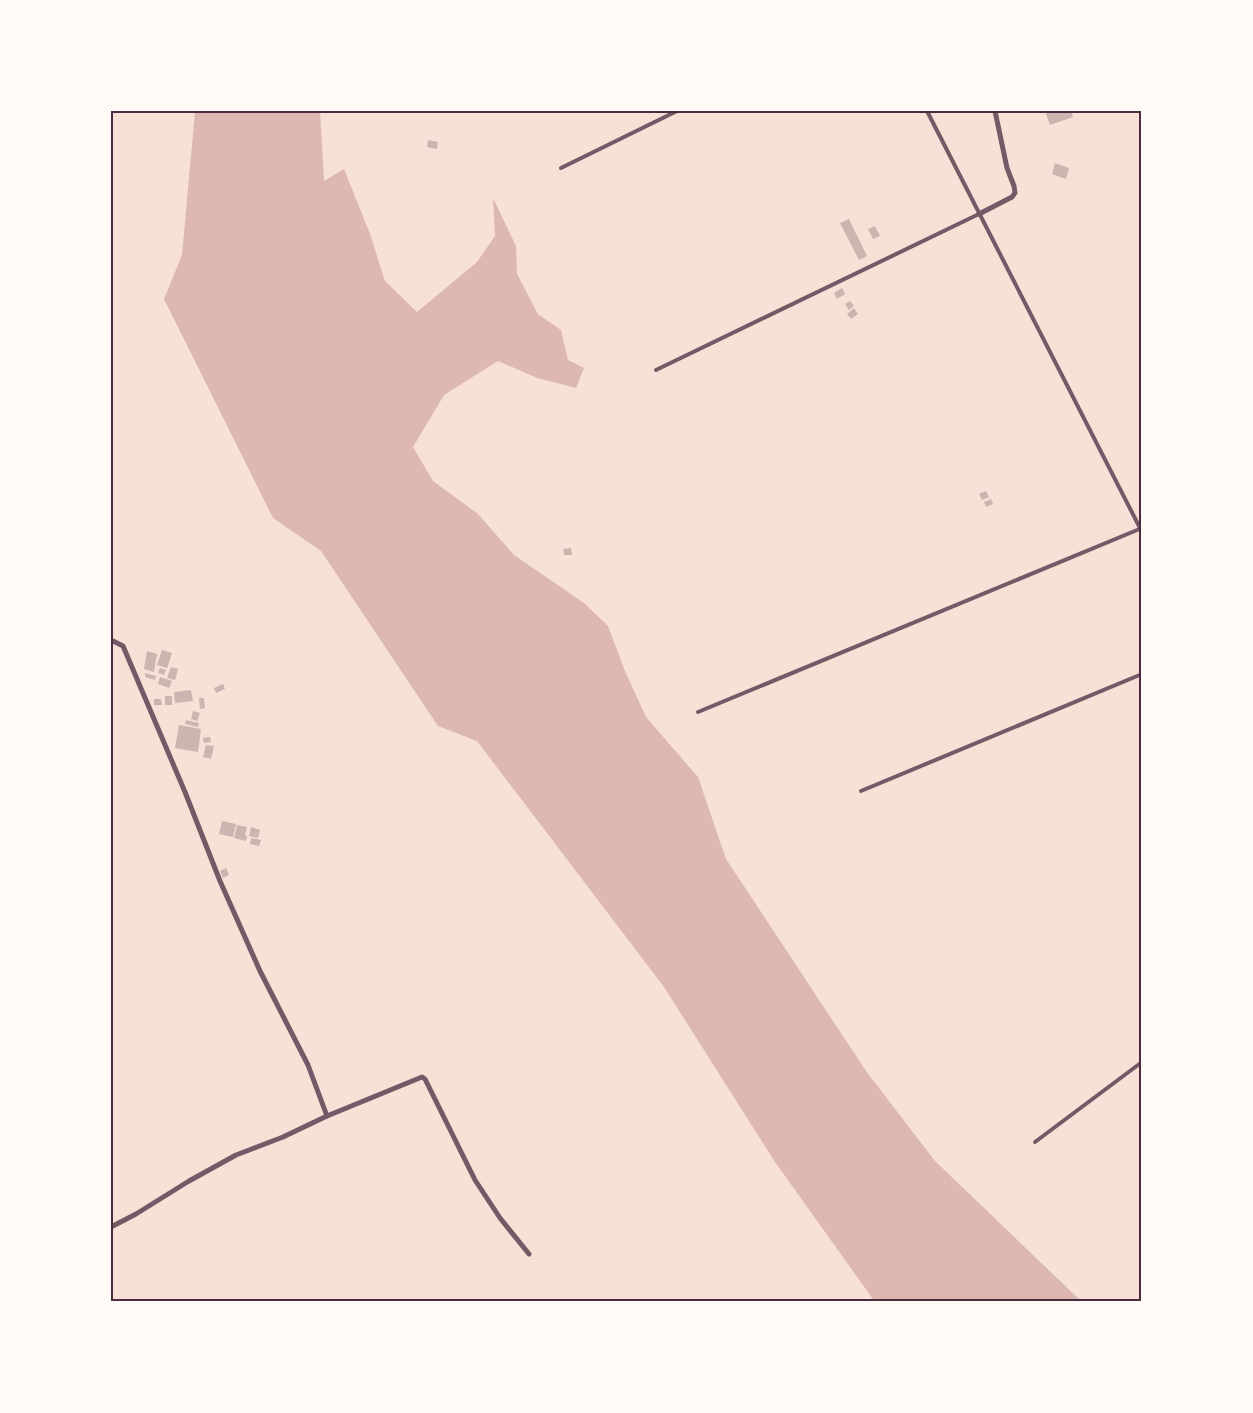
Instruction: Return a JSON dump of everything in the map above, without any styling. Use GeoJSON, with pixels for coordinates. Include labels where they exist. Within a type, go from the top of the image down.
{"type":"FeatureCollection","features":[{"type":"Feature","properties":{"kind":"street"},"geometry":{"type":"LineString","coordinates":[[979,214],[1015,194],[1007,168],[996,111]]}},
{"type":"Feature","properties":{"kind":"street"},"geometry":{"type":"LineString","coordinates":[[111,640],[123,646],[185,792],[220,881],[260,971],[308,1065],[327,1116]]}},
{"type":"Feature","properties":{"kind":"street"},"geometry":{"type":"LineString","coordinates":[[111,1226],[136,1214],[189,1181],[236,1156],[418,1078],[425,1079],[475,1180],[500,1218],[529,1254]]}},
{"type":"Feature","properties":{"kind":"lane"},"geometry":{"type":"LineString","coordinates":[[561,168],[677,111]]}},
{"type":"Feature","properties":{"kind":"lane"},"geometry":{"type":"LineString","coordinates":[[698,712],[1141,529],[927,111]]}},
{"type":"Feature","properties":{"kind":"lane"},"geometry":{"type":"LineString","coordinates":[[656,370],[979,214]]}},
{"type":"Feature","properties":{"kind":"lane"},"geometry":{"type":"LineString","coordinates":[[861,791],[1142,674]]}},
{"type":"Feature","properties":{"kind":"lane"},"geometry":{"type":"LineString","coordinates":[[1035,1142],[1142,1062]]}},
{"type":"Feature","properties":{"kind":"shaded area"},"geometry":{"type":"Polygon","coordinates":[[[195,111],[320,111],[324,181],[344,169],[370,234],[385,281],[417,312],[477,262],[495,236],[493,198],[516,246],[517,274],[538,314],[561,330],[568,360],[584,368],[576,388],[537,378],[498,361],[444,395],[413,447],[433,481],[478,514],[514,555],[584,603],[608,626],[625,671],[646,717],[698,777],[726,859],[866,1071],[935,1161],[1082,1302],[875,1302],[775,1162],[664,987],[477,741],[438,726],[321,551],[273,518],[164,299],[182,255],[195,111]]]}},
{"type":"Feature","properties":{"kind":"building"},"geometry":{"type":"Polygon","coordinates":[[[1045,111],[1071,111],[1073,117],[1050,125],[1045,111]]]}},
{"type":"Feature","properties":{"kind":"building"},"geometry":{"type":"Polygon","coordinates":[[[428,140],[438,142],[437,149],[427,147],[428,140]]]}},
{"type":"Feature","properties":{"kind":"building"},"geometry":{"type":"Polygon","coordinates":[[[1055,163],[1069,168],[1066,179],[1052,174],[1055,163]]]}},
{"type":"Feature","properties":{"kind":"building"},"geometry":{"type":"Polygon","coordinates":[[[849,219],[867,256],[859,260],[840,223],[849,219]]]}},
{"type":"Feature","properties":{"kind":"building"},"geometry":{"type":"Polygon","coordinates":[[[875,226],[880,236],[873,239],[868,229],[875,226]]]}},
{"type":"Feature","properties":{"kind":"building"},"geometry":{"type":"Polygon","coordinates":[[[842,288],[845,294],[837,299],[834,293],[842,288]]]}},
{"type":"Feature","properties":{"kind":"building"},"geometry":{"type":"Polygon","coordinates":[[[850,301],[854,306],[849,310],[845,304],[850,301]]]}},
{"type":"Feature","properties":{"kind":"building"},"geometry":{"type":"Polygon","coordinates":[[[854,308],[858,314],[851,319],[847,314],[854,308]]]}},
{"type":"Feature","properties":{"kind":"building"},"geometry":{"type":"Polygon","coordinates":[[[986,491],[989,497],[982,500],[979,494],[986,491]]]}},
{"type":"Feature","properties":{"kind":"building"},"geometry":{"type":"Polygon","coordinates":[[[991,499],[993,504],[986,507],[984,502],[991,499]]]}},
{"type":"Feature","properties":{"kind":"building"},"geometry":{"type":"Polygon","coordinates":[[[571,548],[572,555],[564,555],[563,549],[571,548]]]}},
{"type":"Feature","properties":{"kind":"building"},"geometry":{"type":"Polygon","coordinates":[[[162,650],[172,653],[167,668],[157,665],[162,650]]]}},
{"type":"Feature","properties":{"kind":"building"},"geometry":{"type":"Polygon","coordinates":[[[147,651],[157,654],[154,672],[144,669],[147,651]]]}},
{"type":"Feature","properties":{"kind":"building"},"geometry":{"type":"Polygon","coordinates":[[[171,667],[178,669],[175,680],[167,678],[171,667]]]}},
{"type":"Feature","properties":{"kind":"building"},"geometry":{"type":"Polygon","coordinates":[[[160,668],[166,670],[164,675],[158,673],[160,668]]]}},
{"type":"Feature","properties":{"kind":"building"},"geometry":{"type":"Polygon","coordinates":[[[145,673],[156,676],[155,680],[145,677],[145,673]]]}},
{"type":"Feature","properties":{"kind":"building"},"geometry":{"type":"Polygon","coordinates":[[[160,677],[172,681],[169,688],[158,684],[160,677]]]}},
{"type":"Feature","properties":{"kind":"building"},"geometry":{"type":"Polygon","coordinates":[[[223,684],[225,689],[216,693],[214,688],[223,684]]]}},
{"type":"Feature","properties":{"kind":"building"},"geometry":{"type":"Polygon","coordinates":[[[191,690],[193,701],[175,703],[174,692],[191,690]]]}},
{"type":"Feature","properties":{"kind":"building"},"geometry":{"type":"Polygon","coordinates":[[[165,696],[172,696],[172,705],[165,705],[165,696]]]}},
{"type":"Feature","properties":{"kind":"building"},"geometry":{"type":"Polygon","coordinates":[[[199,698],[204,698],[205,708],[200,709],[199,698]]]}},
{"type":"Feature","properties":{"kind":"building"},"geometry":{"type":"Polygon","coordinates":[[[154,699],[161,699],[162,705],[154,705],[154,699]]]}},
{"type":"Feature","properties":{"kind":"building"},"geometry":{"type":"Polygon","coordinates":[[[193,711],[200,713],[197,721],[191,719],[193,711]]]}},
{"type":"Feature","properties":{"kind":"building"},"geometry":{"type":"Polygon","coordinates":[[[186,720],[199,723],[198,727],[185,724],[186,720]]]}},
{"type":"Feature","properties":{"kind":"building"},"geometry":{"type":"Polygon","coordinates":[[[179,725],[201,729],[198,752],[175,748],[179,725]]]}},
{"type":"Feature","properties":{"kind":"building"},"geometry":{"type":"Polygon","coordinates":[[[210,737],[211,742],[204,743],[203,738],[210,737]]]}},
{"type":"Feature","properties":{"kind":"building"},"geometry":{"type":"Polygon","coordinates":[[[206,745],[214,746],[211,759],[203,757],[206,745]]]}},
{"type":"Feature","properties":{"kind":"building"},"geometry":{"type":"Polygon","coordinates":[[[222,821],[236,824],[233,837],[219,834],[222,821]]]}},
{"type":"Feature","properties":{"kind":"building"},"geometry":{"type":"Polygon","coordinates":[[[237,825],[247,827],[246,841],[234,838],[237,825]]]}},
{"type":"Feature","properties":{"kind":"building"},"geometry":{"type":"Polygon","coordinates":[[[251,827],[260,830],[258,838],[249,836],[251,827]]]}},
{"type":"Feature","properties":{"kind":"building"},"geometry":{"type":"Polygon","coordinates":[[[251,838],[261,840],[259,846],[250,844],[251,838]]]}},
{"type":"Feature","properties":{"kind":"building"},"geometry":{"type":"Polygon","coordinates":[[[226,868],[229,875],[223,878],[220,871],[226,868]]]}}]}
